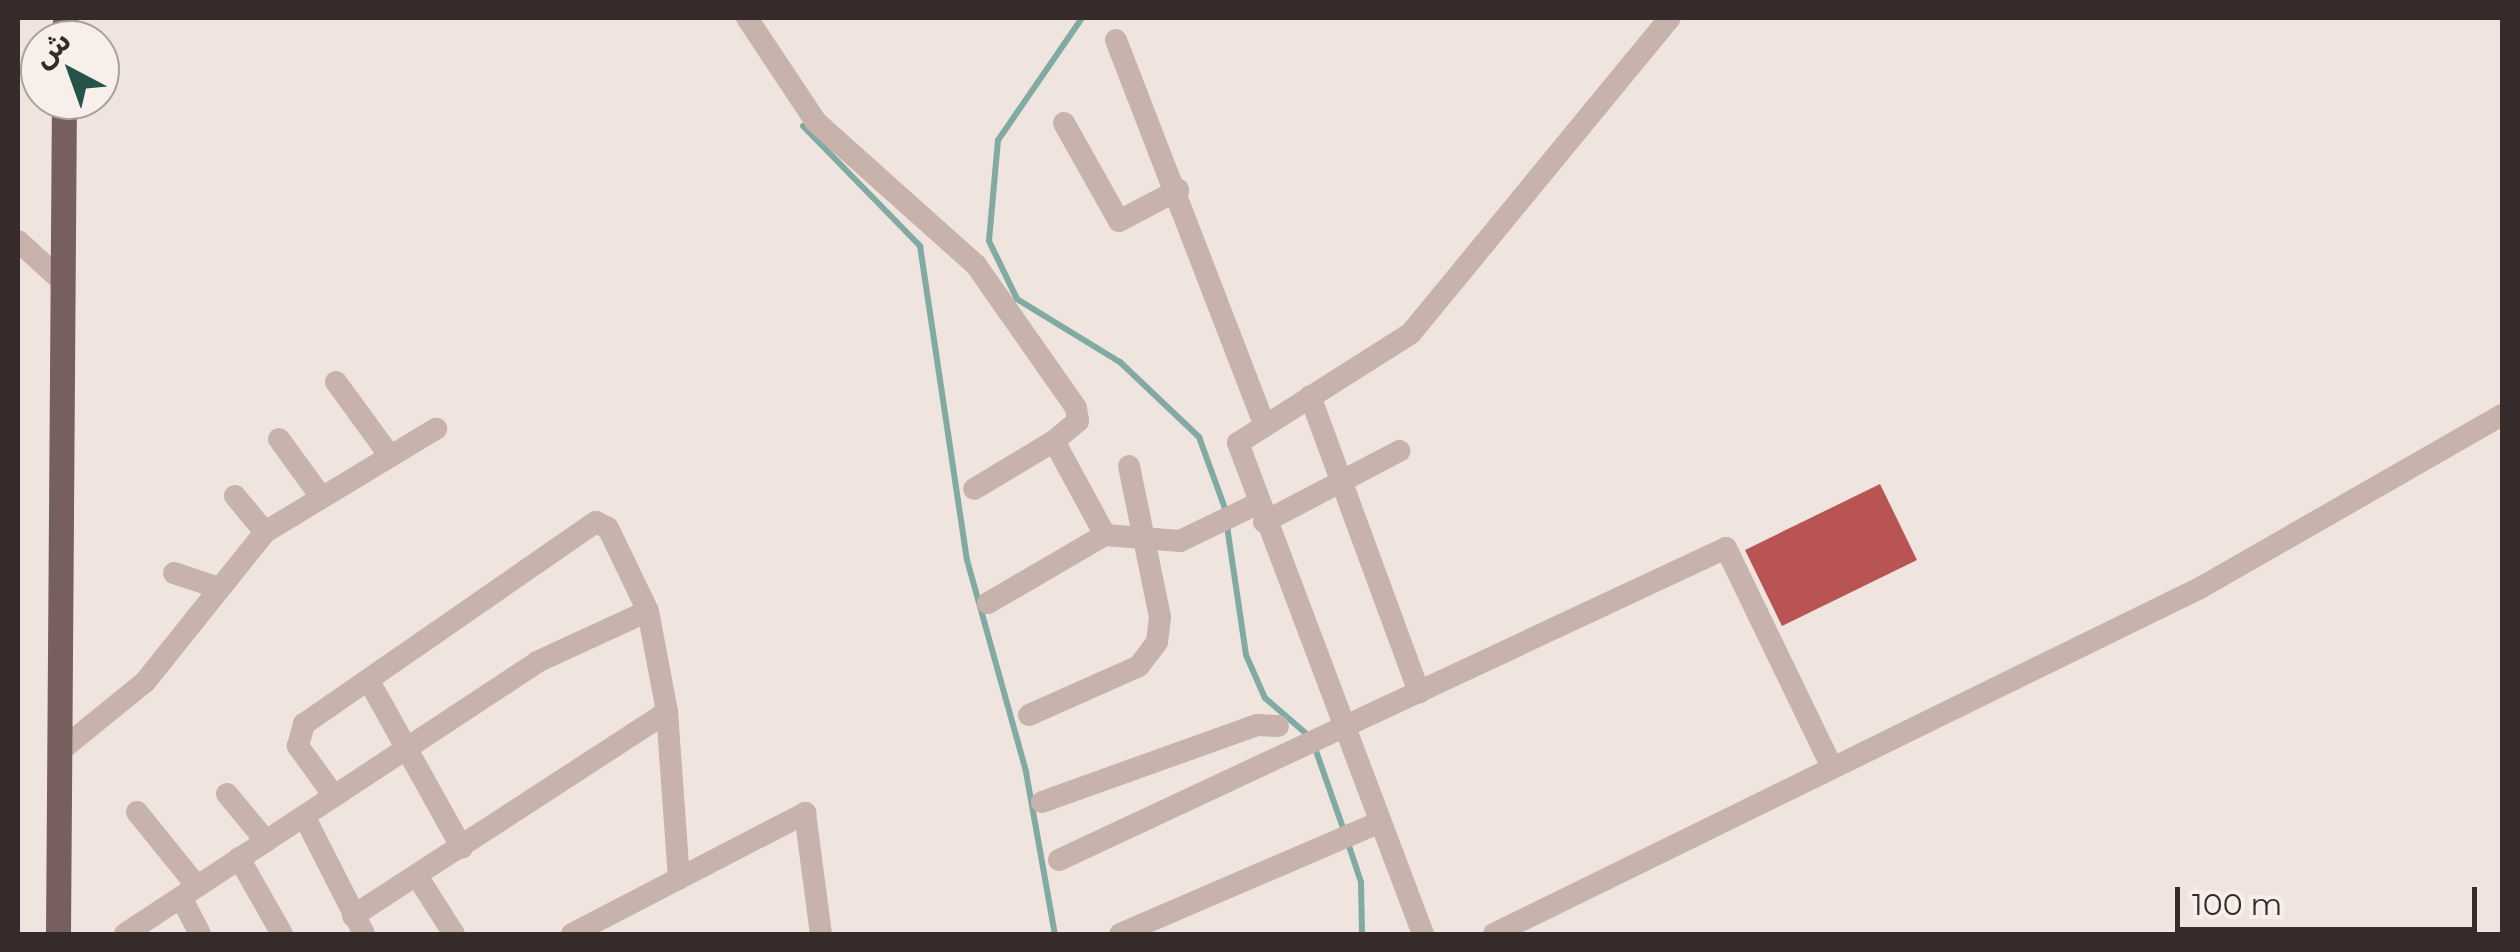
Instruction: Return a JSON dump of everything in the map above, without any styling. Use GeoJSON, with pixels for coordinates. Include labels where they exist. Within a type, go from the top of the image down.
{"type":"FeatureCollection","features":[{"type":"Feature","properties":{"kind":"main road"},"geometry":{"type":"LineString","coordinates":[[58,934],[64,120]]}},
{"type":"Feature","properties":{"kind":"street"},"geometry":{"type":"LineString","coordinates":[[747,18],[816,122],[959,246],[1076,408],[1078,421],[1054,441],[974,489]]}},
{"type":"Feature","properties":{"kind":"street"},"geometry":{"type":"LineString","coordinates":[[1423,934],[1375,824],[1238,443],[1262,420],[1310,396],[1411,333],[1670,18]]}},
{"type":"Feature","properties":{"kind":"street"},"geometry":{"type":"LineString","coordinates":[[1116,40],[1178,190],[1262,420]]}},
{"type":"Feature","properties":{"kind":"street"},"geometry":{"type":"LineString","coordinates":[[1064,122],[1119,221],[1178,190]]}},
{"type":"Feature","properties":{"kind":"street"},"geometry":{"type":"LineString","coordinates":[[18,241],[62,281]]}},
{"type":"Feature","properties":{"kind":"street"},"geometry":{"type":"LineString","coordinates":[[336,382],[387,452]]}},
{"type":"Feature","properties":{"kind":"street"},"geometry":{"type":"LineString","coordinates":[[1310,396],[1419,693]]}},
{"type":"Feature","properties":{"kind":"street"},"geometry":{"type":"LineString","coordinates":[[1494,934],[2200,588],[2502,415]]}},
{"type":"Feature","properties":{"kind":"street"},"geometry":{"type":"LineString","coordinates":[[61,750],[130,698],[265,532],[387,452],[436,429]]}},
{"type":"Feature","properties":{"kind":"street"},"geometry":{"type":"LineString","coordinates":[[279,439],[320,494]]}},
{"type":"Feature","properties":{"kind":"street"},"geometry":{"type":"LineString","coordinates":[[1054,441],[1105,534]]}},
{"type":"Feature","properties":{"kind":"street"},"geometry":{"type":"LineString","coordinates":[[988,603],[1105,534],[1144,531],[1180,541],[1342,481],[1400,450]]}},
{"type":"Feature","properties":{"kind":"street"},"geometry":{"type":"LineString","coordinates":[[1029,716],[1151,654],[1160,617],[1129,466]]}},
{"type":"Feature","properties":{"kind":"street"},"geometry":{"type":"LineString","coordinates":[[235,496],[265,532]]}},
{"type":"Feature","properties":{"kind":"street"},"geometry":{"type":"LineString","coordinates":[[334,796],[298,746],[298,730],[587,523],[608,528],[648,611],[667,712],[679,879]]}},
{"type":"Feature","properties":{"kind":"street"},"geometry":{"type":"LineString","coordinates":[[1060,860],[1726,548],[1830,766]]}},
{"type":"Feature","properties":{"kind":"street"},"geometry":{"type":"LineString","coordinates":[[174,573],[219,588]]}},
{"type":"Feature","properties":{"kind":"street"},"geometry":{"type":"LineString","coordinates":[[124,934],[537,662],[648,611]]}},
{"type":"Feature","properties":{"kind":"street"},"geometry":{"type":"LineString","coordinates":[[369,682],[411,746],[462,848]]}},
{"type":"Feature","properties":{"kind":"street"},"geometry":{"type":"LineString","coordinates":[[304,816],[358,925],[417,876],[667,712]]}},
{"type":"Feature","properties":{"kind":"street"},"geometry":{"type":"LineString","coordinates":[[1042,802],[1258,725],[1278,726]]}},
{"type":"Feature","properties":{"kind":"street"},"geometry":{"type":"LineString","coordinates":[[227,794],[266,841]]}},
{"type":"Feature","properties":{"kind":"street"},"geometry":{"type":"LineString","coordinates":[[137,812],[189,892],[200,934]]}},
{"type":"Feature","properties":{"kind":"street"},"geometry":{"type":"LineString","coordinates":[[572,934],[805,813],[821,934]]}},
{"type":"Feature","properties":{"kind":"street"},"geometry":{"type":"LineString","coordinates":[[1120,934],[1375,824]]}},
{"type":"Feature","properties":{"kind":"street"},"geometry":{"type":"LineString","coordinates":[[240,858],[282,934]]}},
{"type":"Feature","properties":{"kind":"street"},"geometry":{"type":"LineString","coordinates":[[417,876],[454,934]]}},
{"type":"Feature","properties":{"kind":"building"},"geometry":{"type":"Polygon","coordinates":[[[1880,484],[1917,560],[1782,626],[1745,550],[1880,484]]]}},
{"type":"Feature","properties":{"kind":"waterway"},"geometry":{"type":"LineString","coordinates":[[1082,18],[998,140],[989,241],[1017,299],[1120,362],[1199,437],[1227,514]]}},
{"type":"Feature","properties":{"kind":"waterway"},"geometry":{"type":"LineString","coordinates":[[803,126],[920,246],[967,560],[1026,772],[1055,934]]}},
{"type":"Feature","properties":{"kind":"waterway"},"geometry":{"type":"LineString","coordinates":[[1227,526],[1246,655],[1265,698],[1310,737]]}},
{"type":"Feature","properties":{"kind":"waterway"},"geometry":{"type":"LineString","coordinates":[[1315,748],[1344,831]]}},
{"type":"Feature","properties":{"kind":"waterway"},"geometry":{"type":"LineString","coordinates":[[1348,843],[1361,882],[1362,934]]}}]}
